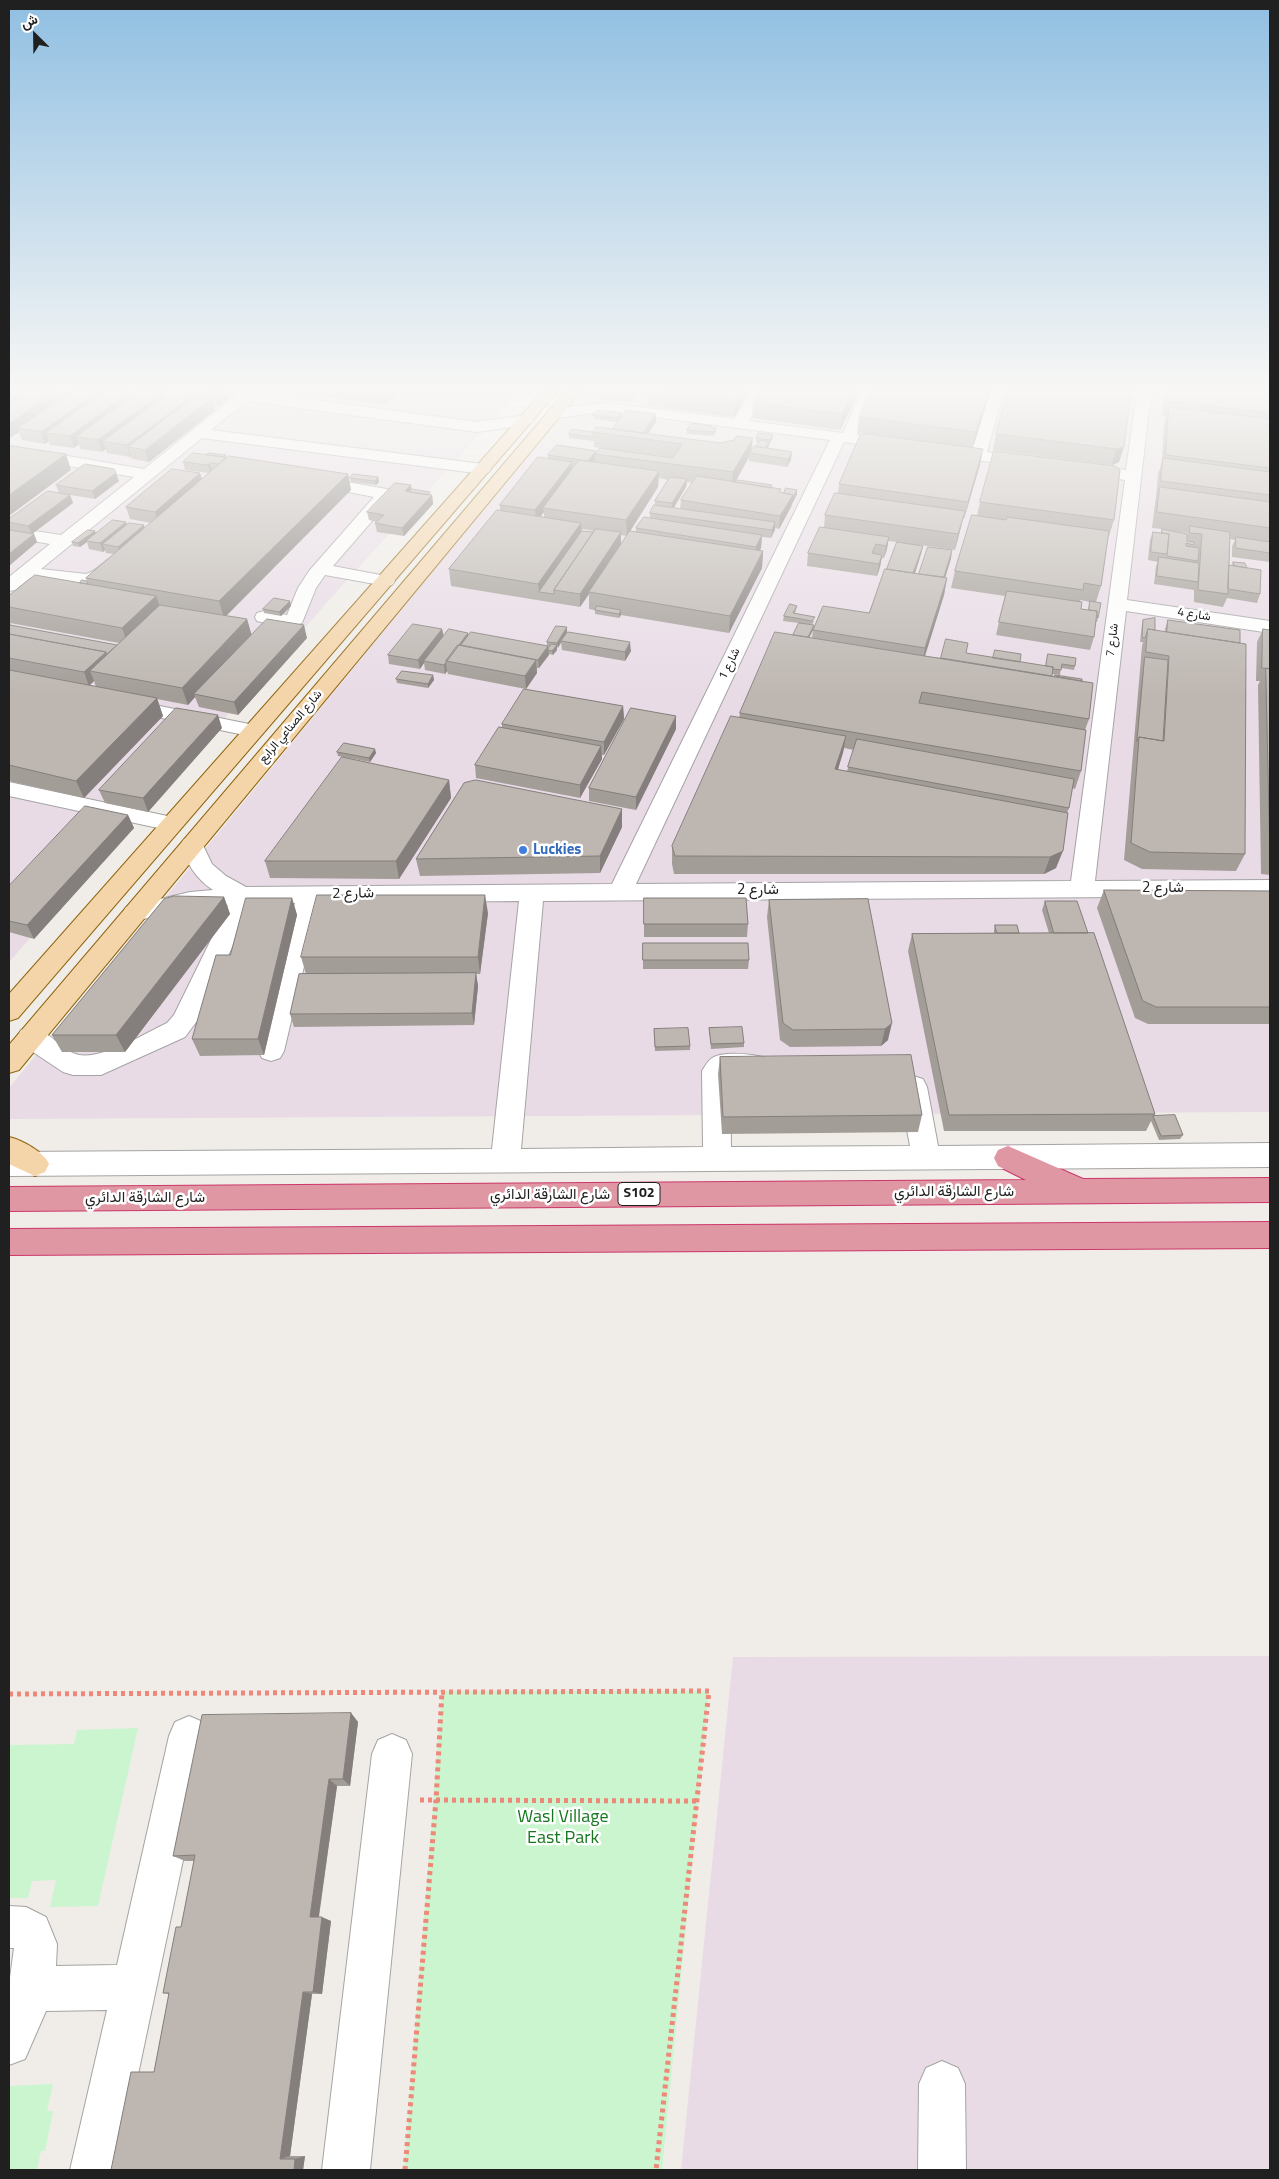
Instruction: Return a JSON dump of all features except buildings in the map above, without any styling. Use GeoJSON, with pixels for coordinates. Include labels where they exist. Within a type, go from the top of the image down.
{"type":"FeatureCollection","features":[{"type":"Feature","properties":{"kind":"highway"},"geometry":{"type":"LineString","coordinates":[[1008,1158],[1079,1191]]}},
{"type":"Feature","properties":{"kind":"highway","name":"شارع الشارقة الدائري"},"geometry":{"type":"LineString","coordinates":[[9,1198],[1270,1190]]}},
{"type":"Feature","properties":{"kind":"highway"},"geometry":{"type":"LineString","coordinates":[[9,1242],[1270,1235]]}},
{"type":"Feature","properties":{"kind":"main road","name":"شارع الصناعي الرابع"},"geometry":{"type":"LineString","coordinates":[[9,1011],[462,494]]}},
{"type":"Feature","properties":{"kind":"main road","name":"شارع الصناعي الرابع"},"geometry":{"type":"LineString","coordinates":[[9,1063],[489,494]]}},
{"type":"Feature","properties":{"kind":"main road"},"geometry":{"type":"LineString","coordinates":[[9,1148],[18,1155],[22,1164]]}},
{"type":"Feature","properties":{"kind":"street"},"geometry":{"type":"LineString","coordinates":[[9,586],[124,494]]}},
{"type":"Feature","properties":{"kind":"street"},"geometry":{"type":"LineString","coordinates":[[264,617],[286,622],[295,619],[307,588],[320,569],[385,494]]}},
{"type":"Feature","properties":{"kind":"street","name":"شارع 1"},"geometry":{"type":"LineString","coordinates":[[621,891],[817,494]]}},
{"type":"Feature","properties":{"kind":"street","name":"شارع 7"},"geometry":{"type":"LineString","coordinates":[[1082,888],[1132,494]]}},
{"type":"Feature","properties":{"kind":"street"},"geometry":{"type":"LineString","coordinates":[[93,518],[118,523]]}},
{"type":"Feature","properties":{"kind":"street"},"geometry":{"type":"LineString","coordinates":[[9,532],[64,541]]}},
{"type":"Feature","properties":{"kind":"street"},"geometry":{"type":"LineString","coordinates":[[26,572],[91,580],[126,553]]}},
{"type":"Feature","properties":{"kind":"street"},"geometry":{"type":"LineString","coordinates":[[320,569],[386,581]]}},
{"type":"Feature","properties":{"kind":"street","name":"شارع 4"},"geometry":{"type":"LineString","coordinates":[[1118,604],[1270,627]]}},
{"type":"Feature","properties":{"kind":"street"},"geometry":{"type":"LineString","coordinates":[[104,701],[172,723],[254,731]]}},
{"type":"Feature","properties":{"kind":"street"},"geometry":{"type":"LineString","coordinates":[[9,789],[98,800],[172,824]]}},
{"type":"Feature","properties":{"kind":"street","name":"شارع 2"},"geometry":{"type":"LineString","coordinates":[[192,844],[198,863],[213,880],[245,895]]}},
{"type":"Feature","properties":{"kind":"street","name":"شارع 2"},"geometry":{"type":"LineString","coordinates":[[136,913],[190,900],[245,895],[1270,888]]}},
{"type":"Feature","properties":{"kind":"street"},"geometry":{"type":"LineString","coordinates":[[505,1161],[532,892]]}},
{"type":"Feature","properties":{"kind":"street"},"geometry":{"type":"LineString","coordinates":[[271,1051],[309,894]]}},
{"type":"Feature","properties":{"kind":"street"},"geometry":{"type":"LineString","coordinates":[[30,1037],[73,1066],[101,1065],[176,1030],[184,1021],[245,895]]}},
{"type":"Feature","properties":{"kind":"street"},"geometry":{"type":"LineString","coordinates":[[717,1159],[716,1071],[722,1065],[777,1065]]}},
{"type":"Feature","properties":{"kind":"street"},"geometry":{"type":"LineString","coordinates":[[901,1065],[906,1067],[911,1075],[926,1157]]}},
{"type":"Feature","properties":{"kind":"street"},"geometry":{"type":"LineString","coordinates":[[22,1164],[1270,1156]]}},
{"type":"Feature","properties":{"kind":"street"},"geometry":{"type":"LineString","coordinates":[[94,2170],[189,1736]]}},
{"type":"Feature","properties":{"kind":"street"},"geometry":{"type":"LineString","coordinates":[[346,2170],[392,1754]]}},
{"type":"Feature","properties":{"kind":"street"},"geometry":{"type":"LineString","coordinates":[[9,1927],[25,1927],[33,1934],[37,1945],[29,1989],[17,2029],[9,2043]]}},
{"type":"Feature","properties":{"kind":"street"},"geometry":{"type":"LineString","coordinates":[[29,1989],[134,1988]]}},
{"type":"Feature","properties":{"kind":"street"},"geometry":{"type":"LineString","coordinates":[[942,2084],[942,2170]]}},
{"type":"Feature","properties":{"kind":"path"},"geometry":{"type":"LineString","coordinates":[[405,2170],[436,1800],[442,1691]]}},
{"type":"Feature","properties":{"kind":"path"},"geometry":{"type":"LineString","coordinates":[[9,1694],[709,1691],[656,2170]]}},
{"type":"Feature","properties":{"kind":"path"},"geometry":{"type":"LineString","coordinates":[[387,1800],[697,1802]]}},
{"type":"Feature","properties":{"kind":"shaded area"},"geometry":{"type":"Polygon","coordinates":[[[9,494],[426,494],[340,588],[9,962],[9,494]]]}},
{"type":"Feature","properties":{"kind":"shaded area"},"geometry":{"type":"Polygon","coordinates":[[[497,494],[1270,494],[1270,1112],[9,1119],[9,1088],[497,494]]]}},
{"type":"Feature","properties":{"kind":"shaded area"},"geometry":{"type":"Polygon","coordinates":[[[1270,1656],[1270,2170],[681,2170],[733,1657],[1270,1656]]]}},
{"type":"Feature","properties":{"kind":"green space","name":"Wasl Village East Park"},"geometry":{"type":"Polygon","coordinates":[[[442,1691],[709,1691],[662,2170],[404,2170],[442,1691]]]}},
{"type":"Feature","properties":{"kind":"green space"},"geometry":{"type":"Polygon","coordinates":[[[138,1728],[98,1906],[50,1907],[56,1880],[32,1881],[28,1898],[9,1898],[9,1745],[74,1744],[77,1730],[138,1728]]]}},
{"type":"Feature","properties":{"kind":"green space"},"geometry":{"type":"Polygon","coordinates":[[[53,2084],[47,2111],[53,2111],[45,2151],[41,2151],[37,2170],[9,2170],[9,2086],[53,2084]]]}},
{"type":"Feature","properties":{"kind":"place","name":"Luckies"},"geometry":{"type":"Point","coordinates":[523,850]}}]}
